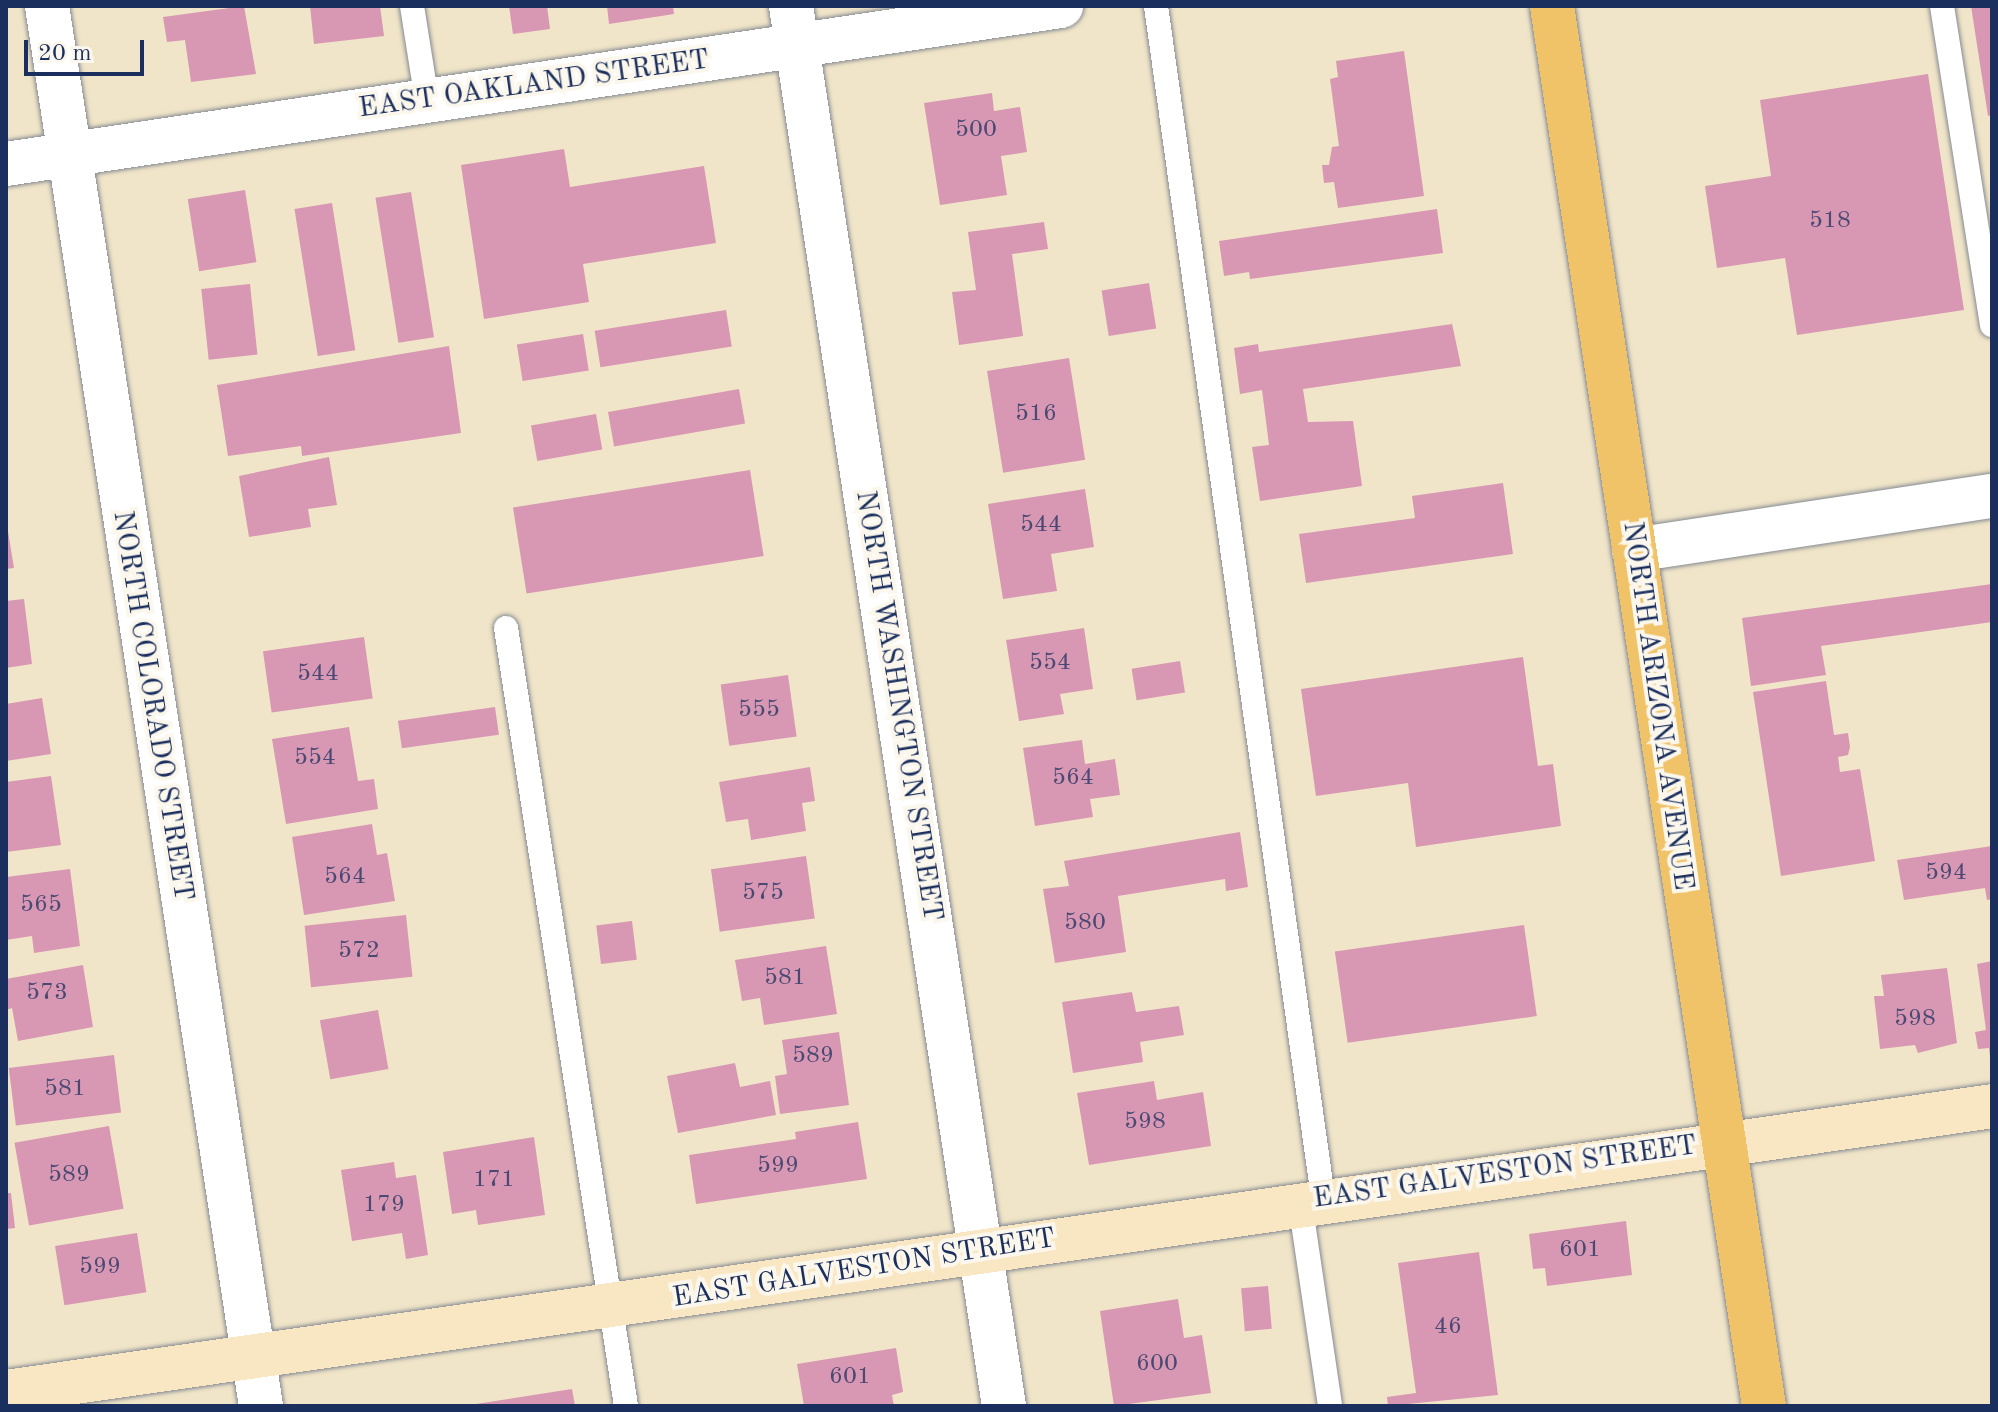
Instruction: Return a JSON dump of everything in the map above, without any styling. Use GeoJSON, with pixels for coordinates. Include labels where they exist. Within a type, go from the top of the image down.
{"type":"FeatureCollection","features":[{"type":"Feature","properties":{"kind":"main road","name":"NORTH ARIZONA AVENUE"},"geometry":{"type":"LineString","coordinates":[[1552,6],[1764,1406]]}},
{"type":"Feature","properties":{"kind":"street","name":"NORTH COLORADO STREET"},"geometry":{"type":"LineString","coordinates":[[47,6],[261,1406]]}},
{"type":"Feature","properties":{"kind":"street","name":"EAST OAKLAND STREET"},"geometry":{"type":"LineString","coordinates":[[6,164],[427,101],[794,26],[1061,6]]}},
{"type":"Feature","properties":{"kind":"street","name":"NORTH WASHINGTON STREET"},"geometry":{"type":"LineString","coordinates":[[794,26],[1004,1406]]}},
{"type":"Feature","properties":{"kind":"street"},"geometry":{"type":"LineString","coordinates":[[1634,550],[1992,496]]}},
{"type":"Feature","properties":{"kind":"street","name":"EAST GALVESTON STREET"},"geometry":{"type":"LineString","coordinates":[[6,1392],[611,1308],[1312,1200],[1992,1106]]}},
{"type":"Feature","properties":{"kind":"lane"},"geometry":{"type":"LineString","coordinates":[[412,6],[427,101]]}},
{"type":"Feature","properties":{"kind":"lane"},"geometry":{"type":"LineString","coordinates":[[1156,6],[1312,1200],[1330,1406]]}},
{"type":"Feature","properties":{"kind":"lane"},"geometry":{"type":"LineString","coordinates":[[1942,6],[1983,185],[1992,325]]}},
{"type":"Feature","properties":{"kind":"lane"},"geometry":{"type":"LineString","coordinates":[[506,628],[626,1406]]}},
{"type":"Feature","properties":{"kind":"building"},"geometry":{"type":"Polygon","coordinates":[[[244,6],[256,74],[191,82],[185,40],[167,42],[163,17],[244,6]]]}},
{"type":"Feature","properties":{"kind":"building"},"geometry":{"type":"Polygon","coordinates":[[[310,6],[380,6],[384,36],[314,44],[310,6]]]}},
{"type":"Feature","properties":{"kind":"building"},"geometry":{"type":"Polygon","coordinates":[[[509,6],[547,6],[550,29],[513,34],[509,6]]]}},
{"type":"Feature","properties":{"kind":"building"},"geometry":{"type":"Polygon","coordinates":[[[607,6],[673,6],[674,14],[609,24],[607,6]]]}},
{"type":"Feature","properties":{"kind":"building"},"geometry":{"type":"Polygon","coordinates":[[[1971,6],[1992,6],[1992,115],[1988,116],[1971,6]]]}},
{"type":"Feature","properties":{"kind":"building"},"geometry":{"type":"Polygon","coordinates":[[[1404,51],[1424,196],[1338,208],[1334,182],[1324,183],[1322,165],[1329,165],[1332,147],[1339,146],[1330,79],[1338,77],[1336,61],[1404,51]]]}},
{"type":"Feature","properties":{"kind":"building"},"geometry":{"type":"Polygon","coordinates":[[[1928,74],[1964,310],[1797,335],[1785,258],[1717,268],[1705,186],[1771,176],[1760,100],[1928,74]]]}},
{"type":"Feature","properties":{"kind":"building"},"geometry":{"type":"Polygon","coordinates":[[[992,93],[994,111],[1020,107],[1027,152],[1001,156],[1007,195],[940,205],[924,103],[992,93]]]}},
{"type":"Feature","properties":{"kind":"building"},"geometry":{"type":"Polygon","coordinates":[[[564,149],[570,187],[704,166],[716,243],[583,264],[589,302],[484,319],[461,165],[564,149]]]}},
{"type":"Feature","properties":{"kind":"building"},"geometry":{"type":"Polygon","coordinates":[[[245,190],[256,262],[199,271],[188,199],[245,190]]]}},
{"type":"Feature","properties":{"kind":"building"},"geometry":{"type":"Polygon","coordinates":[[[411,192],[434,337],[398,343],[375,198],[411,192]]]}},
{"type":"Feature","properties":{"kind":"building"},"geometry":{"type":"Polygon","coordinates":[[[332,203],[355,350],[318,356],[294,209],[332,203]]]}},
{"type":"Feature","properties":{"kind":"building"},"geometry":{"type":"Polygon","coordinates":[[[1437,209],[1443,253],[1250,279],[1249,272],[1224,276],[1219,241],[1437,209]]]}},
{"type":"Feature","properties":{"kind":"building"},"geometry":{"type":"Polygon","coordinates":[[[1044,222],[1048,249],[1012,254],[1023,336],[959,345],[952,292],[976,290],[968,232],[1044,222]]]}},
{"type":"Feature","properties":{"kind":"building"},"geometry":{"type":"Polygon","coordinates":[[[1149,283],[1156,328],[1109,336],[1102,291],[1149,283]]]}},
{"type":"Feature","properties":{"kind":"building"},"geometry":{"type":"Polygon","coordinates":[[[250,284],[257,355],[209,360],[201,289],[250,284]]]}},
{"type":"Feature","properties":{"kind":"building"},"geometry":{"type":"Polygon","coordinates":[[[726,310],[732,347],[600,367],[595,331],[726,310]]]}},
{"type":"Feature","properties":{"kind":"building"},"geometry":{"type":"Polygon","coordinates":[[[1450,314],[1461,366],[1303,389],[1308,422],[1353,421],[1362,486],[1260,501],[1252,447],[1269,445],[1262,390],[1240,394],[1234,348],[1258,344],[1259,352],[1452,324],[1450,314]]]}},
{"type":"Feature","properties":{"kind":"building"},"geometry":{"type":"Polygon","coordinates":[[[583,334],[589,371],[523,381],[517,344],[583,334]]]}},
{"type":"Feature","properties":{"kind":"building"},"geometry":{"type":"Polygon","coordinates":[[[449,346],[461,433],[302,456],[301,446],[228,456],[217,385],[449,346]]]}},
{"type":"Feature","properties":{"kind":"building"},"geometry":{"type":"Polygon","coordinates":[[[1069,358],[1085,460],[1003,473],[987,371],[1069,358]]]}},
{"type":"Feature","properties":{"kind":"building"},"geometry":{"type":"Polygon","coordinates":[[[739,389],[745,423],[614,447],[608,412],[739,389]]]}},
{"type":"Feature","properties":{"kind":"building"},"geometry":{"type":"Polygon","coordinates":[[[596,414],[602,449],[537,461],[531,425],[596,414]]]}},
{"type":"Feature","properties":{"kind":"building"},"geometry":{"type":"Polygon","coordinates":[[[329,457],[337,505],[308,509],[311,527],[249,537],[239,476],[329,457]]]}},
{"type":"Feature","properties":{"kind":"building"},"geometry":{"type":"Polygon","coordinates":[[[750,470],[764,556],[527,593],[513,508],[750,470]]]}},
{"type":"Feature","properties":{"kind":"building"},"geometry":{"type":"Polygon","coordinates":[[[1503,483],[1513,554],[1306,583],[1299,534],[1415,518],[1412,496],[1503,483]]]}},
{"type":"Feature","properties":{"kind":"building"},"geometry":{"type":"Polygon","coordinates":[[[1085,489],[1094,547],[1051,554],[1057,591],[1003,599],[988,504],[1085,489]]]}},
{"type":"Feature","properties":{"kind":"building"},"geometry":{"type":"Polygon","coordinates":[[[6,519],[14,568],[6,569],[6,519]]]}},
{"type":"Feature","properties":{"kind":"building"},"geometry":{"type":"Polygon","coordinates":[[[1992,584],[1992,622],[1821,646],[1826,675],[1751,686],[1742,618],[1992,584]]]}},
{"type":"Feature","properties":{"kind":"building"},"geometry":{"type":"Polygon","coordinates":[[[24,599],[32,664],[6,668],[6,601],[24,599]]]}},
{"type":"Feature","properties":{"kind":"building"},"geometry":{"type":"Polygon","coordinates":[[[1084,628],[1093,689],[1060,694],[1064,714],[1019,721],[1006,640],[1084,628]]]}},
{"type":"Feature","properties":{"kind":"building"},"geometry":{"type":"Polygon","coordinates":[[[364,637],[373,698],[272,713],[263,651],[364,637]]]}},
{"type":"Feature","properties":{"kind":"building"},"geometry":{"type":"Polygon","coordinates":[[[1523,657],[1538,766],[1553,764],[1561,826],[1416,847],[1408,783],[1316,796],[1301,689],[1523,657]]]}},
{"type":"Feature","properties":{"kind":"building"},"geometry":{"type":"Polygon","coordinates":[[[1180,661],[1185,693],[1137,700],[1132,669],[1180,661]]]}},
{"type":"Feature","properties":{"kind":"building"},"geometry":{"type":"Polygon","coordinates":[[[788,675],[797,736],[729,746],[721,684],[788,675]]]}},
{"type":"Feature","properties":{"kind":"building"},"geometry":{"type":"Polygon","coordinates":[[[1826,681],[1834,735],[1848,733],[1848,755],[1838,757],[1840,772],[1860,769],[1875,861],[1781,876],[1753,692],[1826,681]]]}},
{"type":"Feature","properties":{"kind":"building"},"geometry":{"type":"Polygon","coordinates":[[[42,698],[51,754],[6,761],[6,704],[42,698]]]}},
{"type":"Feature","properties":{"kind":"building"},"geometry":{"type":"Polygon","coordinates":[[[495,707],[499,735],[402,748],[398,721],[495,707]]]}},
{"type":"Feature","properties":{"kind":"building"},"geometry":{"type":"Polygon","coordinates":[[[349,727],[358,781],[374,779],[378,809],[286,824],[272,739],[349,727]]]}},
{"type":"Feature","properties":{"kind":"building"},"geometry":{"type":"Polygon","coordinates":[[[1082,740],[1085,764],[1115,759],[1120,795],[1090,799],[1093,817],[1035,826],[1023,748],[1082,740]]]}},
{"type":"Feature","properties":{"kind":"building"},"geometry":{"type":"Polygon","coordinates":[[[810,767],[815,801],[802,803],[806,831],[751,840],[748,819],[726,822],[719,782],[810,767]]]}},
{"type":"Feature","properties":{"kind":"building"},"geometry":{"type":"Polygon","coordinates":[[[51,776],[61,845],[6,852],[6,782],[51,776]]]}},
{"type":"Feature","properties":{"kind":"building"},"geometry":{"type":"Polygon","coordinates":[[[372,824],[377,855],[387,853],[395,901],[304,915],[292,837],[372,824]]]}},
{"type":"Feature","properties":{"kind":"building"},"geometry":{"type":"Polygon","coordinates":[[[1240,832],[1248,887],[1226,891],[1225,879],[1118,896],[1126,952],[1055,963],[1043,889],[1069,886],[1064,861],[1240,832]]]}},
{"type":"Feature","properties":{"kind":"building"},"geometry":{"type":"Polygon","coordinates":[[[1992,846],[1992,899],[1987,900],[1985,888],[1904,900],[1897,860],[1992,846]]]}},
{"type":"Feature","properties":{"kind":"building"},"geometry":{"type":"Polygon","coordinates":[[[806,856],[815,918],[720,932],[711,869],[806,856]]]}},
{"type":"Feature","properties":{"kind":"building"},"geometry":{"type":"Polygon","coordinates":[[[70,869],[80,946],[34,953],[32,936],[6,940],[6,877],[70,869]]]}},
{"type":"Feature","properties":{"kind":"building"},"geometry":{"type":"Polygon","coordinates":[[[406,915],[412,977],[311,987],[305,926],[406,915]]]}},
{"type":"Feature","properties":{"kind":"building"},"geometry":{"type":"Polygon","coordinates":[[[632,921],[637,960],[601,964],[596,925],[632,921]]]}},
{"type":"Feature","properties":{"kind":"building"},"geometry":{"type":"Polygon","coordinates":[[[1524,925],[1537,1016],[1348,1043],[1335,952],[1524,925]]]}},
{"type":"Feature","properties":{"kind":"building"},"geometry":{"type":"Polygon","coordinates":[[[826,946],[837,1014],[764,1025],[760,998],[742,1001],[735,960],[826,946]]]}},
{"type":"Feature","properties":{"kind":"building"},"geometry":{"type":"Polygon","coordinates":[[[1992,961],[1990,1057],[1989,1048],[1978,1049],[1975,1032],[1986,1030],[1977,964],[1992,961]]]}},
{"type":"Feature","properties":{"kind":"building"},"geometry":{"type":"Polygon","coordinates":[[[83,965],[93,1027],[18,1041],[12,1008],[6,1010],[6,979],[83,965]]]}},
{"type":"Feature","properties":{"kind":"building"},"geometry":{"type":"Polygon","coordinates":[[[1947,968],[1957,1043],[1918,1053],[1915,1045],[1880,1049],[1874,996],[1884,996],[1881,975],[1947,968]]]}},
{"type":"Feature","properties":{"kind":"building"},"geometry":{"type":"Polygon","coordinates":[[[1132,992],[1136,1012],[1179,1006],[1184,1035],[1140,1042],[1143,1062],[1073,1073],[1062,1002],[1132,992]]]}},
{"type":"Feature","properties":{"kind":"building"},"geometry":{"type":"Polygon","coordinates":[[[378,1010],[388,1069],[330,1079],[320,1020],[378,1010]]]}},
{"type":"Feature","properties":{"kind":"building"},"geometry":{"type":"Polygon","coordinates":[[[839,1032],[849,1105],[780,1114],[775,1076],[787,1074],[782,1040],[839,1032]]]}},
{"type":"Feature","properties":{"kind":"building"},"geometry":{"type":"Polygon","coordinates":[[[114,1055],[121,1113],[16,1125],[9,1068],[114,1055]]]}},
{"type":"Feature","properties":{"kind":"building"},"geometry":{"type":"Polygon","coordinates":[[[735,1063],[740,1087],[770,1081],[776,1115],[678,1133],[667,1076],[735,1063]]]}},
{"type":"Feature","properties":{"kind":"building"},"geometry":{"type":"Polygon","coordinates":[[[1154,1081],[1157,1100],[1203,1092],[1211,1146],[1089,1165],[1077,1093],[1154,1081]]]}},
{"type":"Feature","properties":{"kind":"building"},"geometry":{"type":"Polygon","coordinates":[[[858,1122],[867,1179],[696,1204],[689,1155],[796,1139],[795,1132],[858,1122]]]}},
{"type":"Feature","properties":{"kind":"building"},"geometry":{"type":"Polygon","coordinates":[[[109,1126],[124,1209],[29,1225],[14,1143],[109,1126]]]}},
{"type":"Feature","properties":{"kind":"building"},"geometry":{"type":"Polygon","coordinates":[[[534,1137],[545,1215],[478,1225],[476,1210],[452,1214],[443,1152],[534,1137]]]}},
{"type":"Feature","properties":{"kind":"building"},"geometry":{"type":"Polygon","coordinates":[[[394,1162],[396,1178],[416,1175],[428,1255],[406,1259],[402,1233],[352,1241],[341,1170],[394,1162]]]}},
{"type":"Feature","properties":{"kind":"building"},"geometry":{"type":"Polygon","coordinates":[[[6,1193],[11,1193],[15,1228],[6,1229],[6,1193]]]}},
{"type":"Feature","properties":{"kind":"building"},"geometry":{"type":"Polygon","coordinates":[[[1626,1221],[1632,1275],[1547,1286],[1545,1268],[1533,1269],[1529,1234],[1626,1221]]]}},
{"type":"Feature","properties":{"kind":"building"},"geometry":{"type":"Polygon","coordinates":[[[137,1233],[146,1292],[64,1305],[55,1246],[137,1233]]]}},
{"type":"Feature","properties":{"kind":"building"},"geometry":{"type":"Polygon","coordinates":[[[1479,1252],[1498,1395],[1388,1406],[1387,1397],[1416,1393],[1398,1263],[1479,1252]]]}},
{"type":"Feature","properties":{"kind":"building"},"geometry":{"type":"Polygon","coordinates":[[[1268,1286],[1272,1329],[1245,1331],[1241,1288],[1268,1286]]]}},
{"type":"Feature","properties":{"kind":"building"},"geometry":{"type":"Polygon","coordinates":[[[1178,1299],[1184,1338],[1202,1335],[1211,1393],[1114,1406],[1100,1311],[1178,1299]]]}},
{"type":"Feature","properties":{"kind":"building"},"geometry":{"type":"Polygon","coordinates":[[[896,1348],[903,1392],[892,1395],[894,1406],[804,1406],[797,1364],[896,1348]]]}},
{"type":"Feature","properties":{"kind":"building"},"geometry":{"type":"Polygon","coordinates":[[[572,1389],[575,1406],[476,1406],[476,1404],[572,1389]]]}}]}
